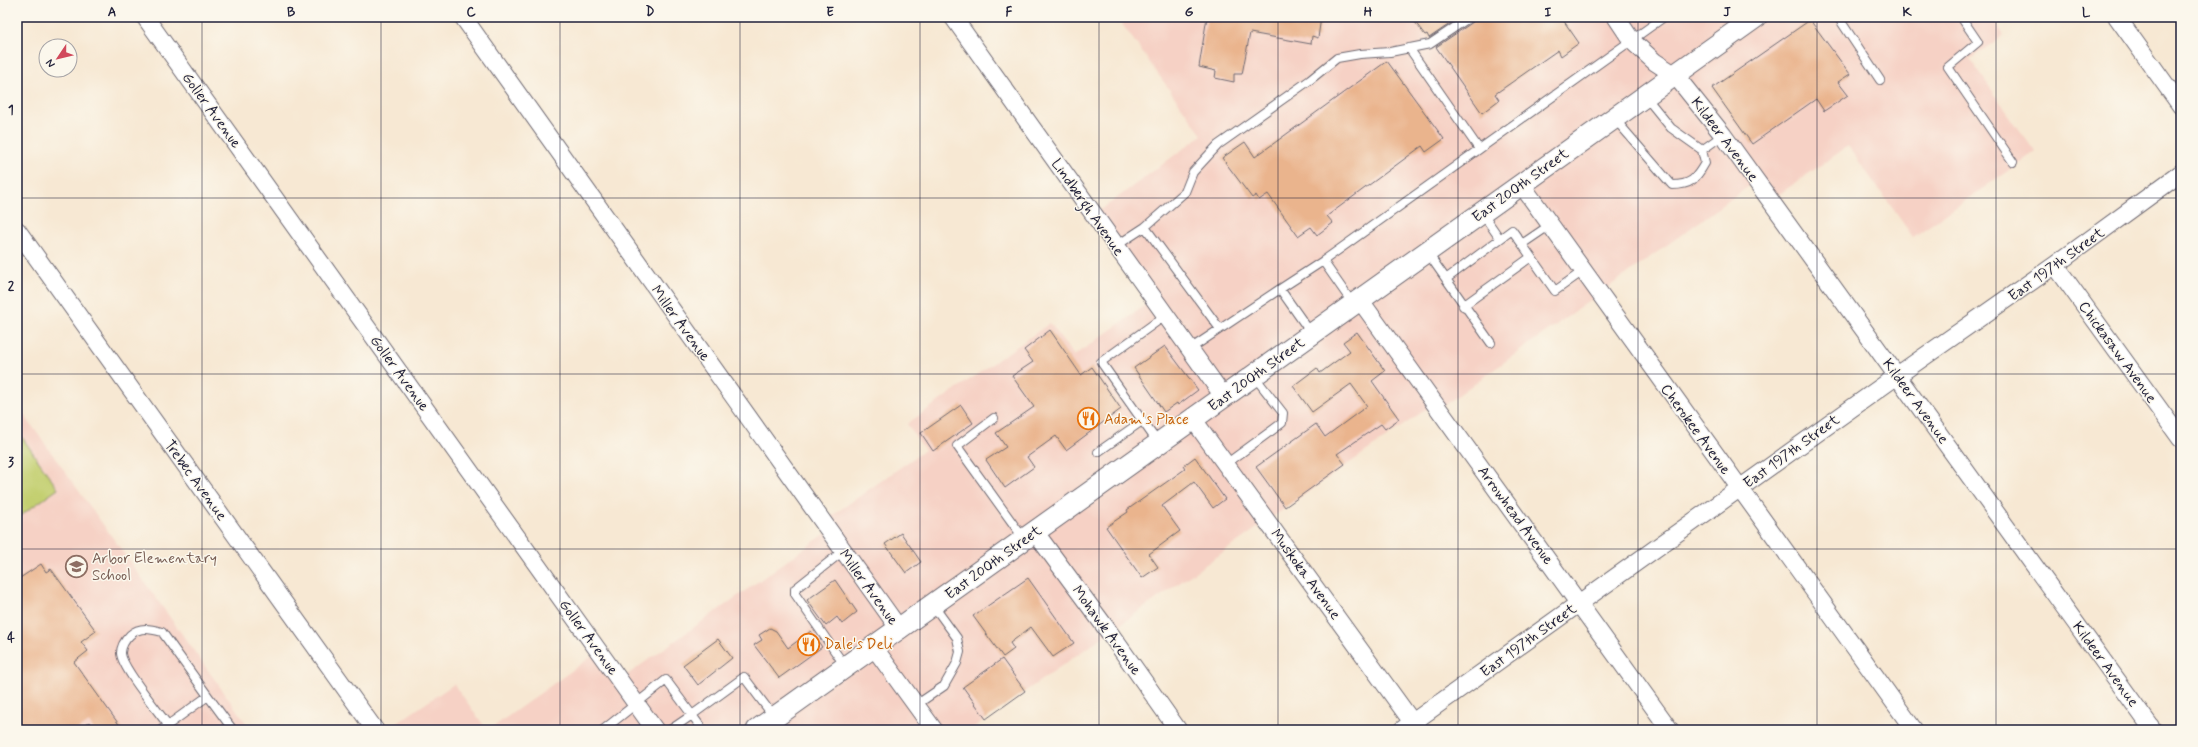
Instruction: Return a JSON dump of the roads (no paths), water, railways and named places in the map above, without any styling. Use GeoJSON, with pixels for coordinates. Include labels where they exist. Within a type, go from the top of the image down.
{"type":"FeatureCollection","features":[{"type":"Feature","properties":{"kind":"street","name":"Goller Avenue"},"geometry":{"type":"LineString","coordinates":[[145,17],[655,730]]}},
{"type":"Feature","properties":{"kind":"street","name":"Miller Avenue"},"geometry":{"type":"LineString","coordinates":[[463,17],[900,630]]}},
{"type":"Feature","properties":{"kind":"street","name":"Lindbergh Avenue"},"geometry":{"type":"LineString","coordinates":[[953,17],[1224,397]]}},
{"type":"Feature","properties":{"kind":"street","name":"Kildeer Avenue"},"geometry":{"type":"LineString","coordinates":[[1616,17],[1632,41],[1655,62],[1675,75],[1723,135],[1898,375],[2153,730]]}},
{"type":"Feature","properties":{"kind":"street","name":"East 200th Street"},"geometry":{"type":"LineString","coordinates":[[757,730],[874,646],[900,630],[1029,536],[1756,17]]}},
{"type":"Feature","properties":{"kind":"street"},"geometry":{"type":"LineString","coordinates":[[2117,17],[2181,106]]}},
{"type":"Feature","properties":{"kind":"street","name":"East 197th Street"},"geometry":{"type":"LineString","coordinates":[[1411,728],[1579,603],[1898,375],[2055,265],[2181,173]]}},
{"type":"Feature","properties":{"kind":"street","name":"Cherokee Avenue"},"geometry":{"type":"LineString","coordinates":[[1521,184],[1739,489],[1914,730]]}},
{"type":"Feature","properties":{"kind":"street","name":"Trebec Avenue"},"geometry":{"type":"LineString","coordinates":[[17,230],[375,730]]}},
{"type":"Feature","properties":{"kind":"street","name":"Chickasaw Avenue"},"geometry":{"type":"LineString","coordinates":[[2055,265],[2181,440]]}},
{"type":"Feature","properties":{"kind":"street","name":"Arrowhead Avenue"},"geometry":{"type":"LineString","coordinates":[[1357,302],[1579,603],[1670,730]]}},
{"type":"Feature","properties":{"kind":"street","name":"Muskoka Avenue"},"geometry":{"type":"LineString","coordinates":[[1193,419],[1411,728]]}},
{"type":"Feature","properties":{"kind":"street","name":"Mohawk Avenue"},"geometry":{"type":"LineString","coordinates":[[1029,536],[1109,632],[1178,730]]}},
{"type":"Feature","properties":{"kind":"street"},"geometry":{"type":"LineString","coordinates":[[874,646],[934,730]]}},
{"type":"Feature","properties":{"kind":"lane"},"geometry":{"type":"LineString","coordinates":[[1116,246],[1145,227],[1185,192],[1193,172],[1218,145],[1310,80],[1337,58],[1430,44],[1470,17]]}},
{"type":"Feature","properties":{"kind":"lane"},"geometry":{"type":"LineString","coordinates":[[1190,349],[1323,261],[1664,17]]}},
{"type":"Feature","properties":{"kind":"lane"},"geometry":{"type":"LineString","coordinates":[[1838,17],[1880,80]]}},
{"type":"Feature","properties":{"kind":"lane"},"geometry":{"type":"LineString","coordinates":[[1961,17],[1978,42],[1948,66],[2013,162]]}},
{"type":"Feature","properties":{"kind":"lane"},"geometry":{"type":"LineString","coordinates":[[1409,48],[1479,149]]}},
{"type":"Feature","properties":{"kind":"lane"},"geometry":{"type":"LineString","coordinates":[[1614,118],[1672,185],[1686,185],[1699,174],[1705,163],[1702,150],[1671,128],[1645,96]]}},
{"type":"Feature","properties":{"kind":"lane"},"geometry":{"type":"LineString","coordinates":[[1702,150],[1723,135]]}},
{"type":"Feature","properties":{"kind":"lane"},"geometry":{"type":"LineString","coordinates":[[1482,213],[1500,239]]}},
{"type":"Feature","properties":{"kind":"lane"},"geometry":{"type":"LineString","coordinates":[[1522,244],[1550,225]]}},
{"type":"Feature","properties":{"kind":"lane"},"geometry":{"type":"LineString","coordinates":[[1145,227],[1220,329]]}},
{"type":"Feature","properties":{"kind":"lane"},"geometry":{"type":"LineString","coordinates":[[1446,279],[1512,230],[1555,291],[1583,271]]}},
{"type":"Feature","properties":{"kind":"lane"},"geometry":{"type":"LineString","coordinates":[[1427,252],[1491,343]]}},
{"type":"Feature","properties":{"kind":"lane"},"geometry":{"type":"LineString","coordinates":[[1464,306],[1531,257]]}},
{"type":"Feature","properties":{"kind":"lane"},"geometry":{"type":"LineString","coordinates":[[1323,261],[1357,302]]}},
{"type":"Feature","properties":{"kind":"lane"},"geometry":{"type":"LineString","coordinates":[[1280,289],[1312,334]]}},
{"type":"Feature","properties":{"kind":"lane"},"geometry":{"type":"LineString","coordinates":[[1158,444],[1101,362],[1166,315]]}},
{"type":"Feature","properties":{"kind":"lane"},"geometry":{"type":"LineString","coordinates":[[1226,464],[1282,423],[1284,418],[1283,413],[1254,375]]}},
{"type":"Feature","properties":{"kind":"lane"},"geometry":{"type":"LineString","coordinates":[[994,418],[957,446],[1029,536]]}},
{"type":"Feature","properties":{"kind":"lane"},"geometry":{"type":"LineString","coordinates":[[1098,452],[1142,420]]}},
{"type":"Feature","properties":{"kind":"lane"},"geometry":{"type":"LineString","coordinates":[[844,551],[796,589],[795,594],[846,666]]}},
{"type":"Feature","properties":{"kind":"lane"},"geometry":{"type":"LineString","coordinates":[[916,705],[944,686],[957,663],[960,652],[957,638],[933,605]]}},
{"type":"Feature","properties":{"kind":"lane"},"geometry":{"type":"LineString","coordinates":[[168,725],[126,667],[121,653],[124,641],[135,630],[150,628],[162,632],[232,730]]}},
{"type":"Feature","properties":{"kind":"lane"},"geometry":{"type":"LineString","coordinates":[[670,730],[744,677],[774,718]]}},
{"type":"Feature","properties":{"kind":"lane"},"geometry":{"type":"LineString","coordinates":[[603,730],[666,680],[703,730]]}},
{"type":"Feature","properties":{"kind":"lane"},"geometry":{"type":"LineString","coordinates":[[161,730],[208,696]]}},
{"type":"Feature","properties":{"kind":"place","name":"Adam's Place"},"geometry":{"type":"Point","coordinates":[1089,419]}},
{"type":"Feature","properties":{"kind":"place","name":"Arbor Elementary School"},"geometry":{"type":"Point","coordinates":[76,567]}},
{"type":"Feature","properties":{"kind":"place","name":"Dale's Deli"},"geometry":{"type":"Point","coordinates":[809,644]}}]}
